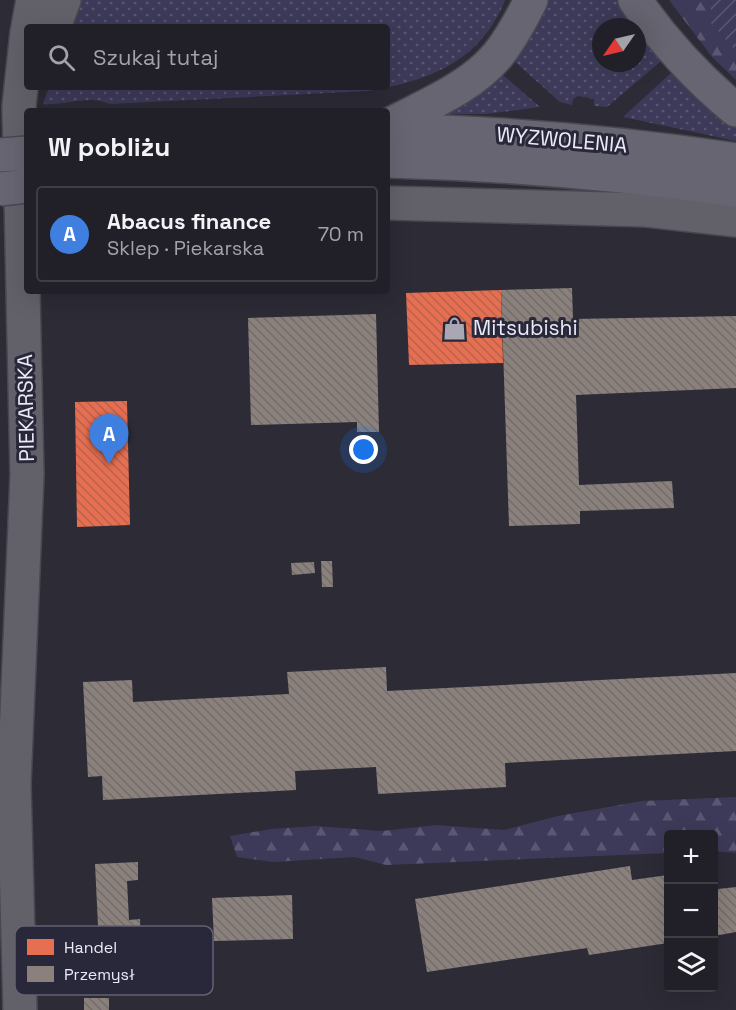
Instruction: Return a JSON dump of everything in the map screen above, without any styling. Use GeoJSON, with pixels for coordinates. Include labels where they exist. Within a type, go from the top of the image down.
{"type":"FeatureCollection","features":[{"type":"Feature","properties":{"kind":"main road"},"geometry":{"type":"LineString","coordinates":[[390,126],[465,84],[496,57],[517,28],[531,0]]}},
{"type":"Feature","properties":{"kind":"main road"},"geometry":{"type":"LineString","coordinates":[[635,0],[677,56],[736,110]]}},
{"type":"Feature","properties":{"kind":"main road","name":"WYZWOLENIA"},"geometry":{"type":"LineString","coordinates":[[390,128],[589,141],[736,160]]}},
{"type":"Feature","properties":{"kind":"main road"},"geometry":{"type":"LineString","coordinates":[[0,155],[24,153]]}},
{"type":"Feature","properties":{"kind":"main road","name":"WYZWOLENIA"},"geometry":{"type":"LineString","coordinates":[[390,161],[521,166],[666,180],[736,190]]}},
{"type":"Feature","properties":{"kind":"main road"},"geometry":{"type":"LineString","coordinates":[[0,189],[24,186]]}},
{"type":"Feature","properties":{"kind":"street"},"geometry":{"type":"LineString","coordinates":[[29,24],[33,0]]}},
{"type":"Feature","properties":{"kind":"street"},"geometry":{"type":"LineString","coordinates":[[55,24],[64,0]]}},
{"type":"Feature","properties":{"kind":"street","name":"PIEKARSKA"},"geometry":{"type":"LineString","coordinates":[[18,926],[15,784],[27,475],[16,233],[24,80]]}},
{"type":"Feature","properties":{"kind":"street"},"geometry":{"type":"LineString","coordinates":[[390,203],[646,210],[736,220]]}},
{"type":"Feature","properties":{"kind":"street","name":"PIEKARSKA"},"geometry":{"type":"LineString","coordinates":[[0,703],[15,784]]}},
{"type":"Feature","properties":{"kind":"street","name":"PIEKARSKA"},"geometry":{"type":"LineString","coordinates":[[20,995],[20,1010]]}},
{"type":"Feature","properties":{"kind":"green space"},"geometry":{"type":"Polygon","coordinates":[[[81,0],[505,0],[495,21],[482,39],[467,53],[431,74],[390,87],[390,24],[73,24],[81,0]]]}},
{"type":"Feature","properties":{"kind":"green space"},"geometry":{"type":"Polygon","coordinates":[[[546,0],[617,0],[630,18],[592,18],[592,72],[646,72],[646,39],[661,59],[660,62],[607,107],[594,106],[594,99],[578,96],[573,99],[572,105],[560,102],[513,60],[546,0]]]}},
{"type":"Feature","properties":{"kind":"green space"},"geometry":{"type":"Polygon","coordinates":[[[669,0],[711,0],[711,23],[736,51],[736,80],[712,57],[669,0]]]}},
{"type":"Feature","properties":{"kind":"green space"},"geometry":{"type":"Polygon","coordinates":[[[711,0],[736,0],[736,51],[711,23],[711,0]]]}},
{"type":"Feature","properties":{"kind":"green space"},"geometry":{"type":"Polygon","coordinates":[[[671,73],[699,100],[736,127],[736,141],[623,117],[671,73]]]}},
{"type":"Feature","properties":{"kind":"green space"},"geometry":{"type":"Polygon","coordinates":[[[503,75],[540,107],[486,114],[443,114],[471,101],[503,75]]]}},
{"type":"Feature","properties":{"kind":"green space"},"geometry":{"type":"Polygon","coordinates":[[[48,90],[374,90],[110,104],[85,100],[43,104],[48,90]]]}},
{"type":"Feature","properties":{"kind":"green space"},"geometry":{"type":"Polygon","coordinates":[[[736,797],[736,853],[718,851],[718,830],[664,830],[664,853],[386,865],[355,857],[273,862],[237,857],[230,836],[271,829],[316,826],[382,831],[436,825],[504,830],[558,816],[642,801],[736,797]]]}},
{"type":"Feature","properties":{"kind":"building: Handel","name":"Mitsubishi"},"geometry":{"type":"Polygon","coordinates":[[[501,290],[503,363],[409,365],[406,293],[501,290]]]}},
{"type":"Feature","properties":{"kind":"building: Handel"},"geometry":{"type":"Polygon","coordinates":[[[127,401],[130,525],[77,527],[75,402],[127,401]]]}},
{"type":"Feature","properties":{"kind":"building: Przemysł"},"geometry":{"type":"Polygon","coordinates":[[[572,288],[573,319],[736,316],[736,388],[576,395],[579,485],[672,481],[674,508],[580,511],[580,524],[509,526],[501,290],[572,288]]]}},
{"type":"Feature","properties":{"kind":"building: Przemysł"},"geometry":{"type":"Polygon","coordinates":[[[376,314],[379,432],[357,432],[357,422],[251,425],[248,318],[376,314]]]}},
{"type":"Feature","properties":{"kind":"building: Przemysł"},"geometry":{"type":"Polygon","coordinates":[[[321,561],[332,561],[333,587],[322,587],[321,561]]]}},
{"type":"Feature","properties":{"kind":"building: Przemysł"},"geometry":{"type":"Polygon","coordinates":[[[314,562],[315,573],[292,575],[291,563],[314,562]]]}},
{"type":"Feature","properties":{"kind":"building: Przemysł"},"geometry":{"type":"Polygon","coordinates":[[[386,667],[387,691],[736,673],[736,751],[505,763],[506,787],[378,794],[376,767],[295,771],[296,790],[103,800],[102,776],[88,777],[83,682],[132,680],[133,702],[289,694],[287,672],[386,667]]]}},
{"type":"Feature","properties":{"kind":"building: Przemysł"},"geometry":{"type":"Polygon","coordinates":[[[138,862],[138,880],[127,881],[129,920],[140,919],[140,926],[98,926],[95,864],[138,862]]]}},
{"type":"Feature","properties":{"kind":"building: Przemysł"},"geometry":{"type":"Polygon","coordinates":[[[630,866],[632,880],[664,876],[664,944],[589,955],[587,948],[427,972],[415,899],[630,866]]]}},
{"type":"Feature","properties":{"kind":"building: Przemysł"},"geometry":{"type":"Polygon","coordinates":[[[736,887],[736,932],[718,935],[718,889],[736,887]]]}},
{"type":"Feature","properties":{"kind":"building: Przemysł"},"geometry":{"type":"Polygon","coordinates":[[[292,895],[293,939],[214,941],[212,898],[292,895]]]}},
{"type":"Feature","properties":{"kind":"building: Przemysł"},"geometry":{"type":"Polygon","coordinates":[[[84,998],[109,998],[109,1010],[84,1010],[84,998]]]}},
{"type":"Feature","properties":{"kind":"place","name":"Mitsubishi"},"geometry":{"type":"Point","coordinates":[455,328]}},
{"type":"Feature","properties":{"kind":"place","name":"Abacus finance"},"geometry":{"type":"Point","coordinates":[109,464]}}]}
